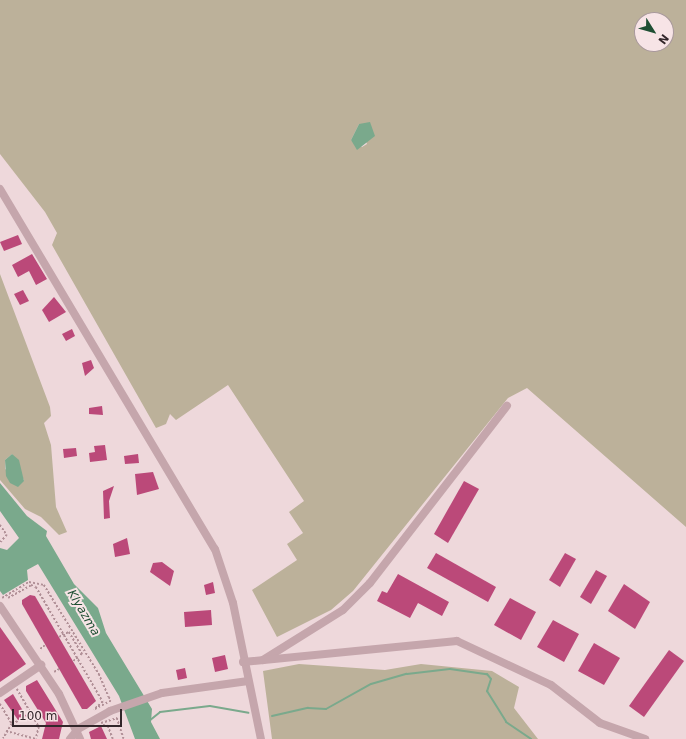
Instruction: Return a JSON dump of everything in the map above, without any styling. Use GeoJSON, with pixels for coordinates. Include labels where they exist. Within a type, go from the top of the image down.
{"type":"FeatureCollection","features":[{"type":"Feature","properties":{"kind":"street"},"geometry":{"type":"LineString","coordinates":[[0,189],[215,549],[233,602],[243,662],[261,739]]}},
{"type":"Feature","properties":{"kind":"street"},"geometry":{"type":"LineString","coordinates":[[262,660],[343,610],[370,583],[507,406]]}},
{"type":"Feature","properties":{"kind":"street"},"geometry":{"type":"LineString","coordinates":[[0,606],[41,665],[78,729],[80,739]]}},
{"type":"Feature","properties":{"kind":"street"},"geometry":{"type":"LineString","coordinates":[[243,662],[457,641],[551,685],[600,723],[645,739]]}},
{"type":"Feature","properties":{"kind":"street"},"geometry":{"type":"LineString","coordinates":[[0,693],[41,665]]}},
{"type":"Feature","properties":{"kind":"street"},"geometry":{"type":"LineString","coordinates":[[70,739],[78,729],[110,711],[162,693],[248,681]]}},
{"type":"Feature","properties":{"kind":"path"},"geometry":{"type":"LineString","coordinates":[[0,525],[8,535],[0,543]]}},
{"type":"Feature","properties":{"kind":"path"},"geometry":{"type":"LineString","coordinates":[[0,599],[29,582],[42,584],[79,640],[111,701],[94,710]]}},
{"type":"Feature","properties":{"kind":"path"},"geometry":{"type":"LineString","coordinates":[[8,598],[34,585],[79,657],[103,702],[94,710],[96,713],[91,715]]}},
{"type":"Feature","properties":{"kind":"path"},"geometry":{"type":"LineString","coordinates":[[59,638],[69,632],[82,654],[73,661]]}},
{"type":"Feature","properties":{"kind":"path"},"geometry":{"type":"LineString","coordinates":[[75,642],[79,640]]}},
{"type":"Feature","properties":{"kind":"path"},"geometry":{"type":"LineString","coordinates":[[40,649],[46,645]]}},
{"type":"Feature","properties":{"kind":"path"},"geometry":{"type":"LineString","coordinates":[[54,672],[59,669]]}},
{"type":"Feature","properties":{"kind":"path"},"geometry":{"type":"LineString","coordinates":[[6,731],[36,739],[39,727],[14,684]]}},
{"type":"Feature","properties":{"kind":"path"},"geometry":{"type":"LineString","coordinates":[[0,704],[12,724]]}},
{"type":"Feature","properties":{"kind":"path"},"geometry":{"type":"LineString","coordinates":[[4,739],[6,731],[12,724],[32,714]]}},
{"type":"Feature","properties":{"kind":"path"},"geometry":{"type":"LineString","coordinates":[[113,739],[108,726],[103,725],[117,718],[124,739]]}},
{"type":"Feature","properties":{"kind":"shaded area"},"geometry":{"type":"Polygon","coordinates":[[[0,0],[686,0],[686,527],[527,388],[508,398],[353,591],[331,610],[277,637],[252,590],[297,560],[287,544],[303,533],[289,512],[304,501],[228,385],[176,420],[170,414],[166,424],[156,428],[52,245],[57,233],[45,212],[0,154],[0,0]],[[359,124],[351,140],[362,147],[367,144],[359,124]]]}},
{"type":"Feature","properties":{"kind":"shaded area"},"geometry":{"type":"Polygon","coordinates":[[[0,274],[50,407],[51,416],[44,423],[51,445],[56,507],[67,532],[59,535],[41,517],[25,509],[0,480],[0,274]],[[12,454],[5,460],[5,469],[24,481],[18,464],[12,454]]]}},
{"type":"Feature","properties":{"kind":"shaded area"},"geometry":{"type":"Polygon","coordinates":[[[299,664],[385,670],[421,664],[492,671],[519,687],[514,708],[538,739],[272,739],[263,671],[299,664]]]}},
{"type":"Feature","properties":{"kind":"water"},"geometry":{"type":"Polygon","coordinates":[[[370,122],[375,136],[357,150],[351,140],[359,124],[370,122]]]}},
{"type":"Feature","properties":{"kind":"water"},"geometry":{"type":"Polygon","coordinates":[[[12,454],[19,460],[24,481],[18,487],[10,483],[6,476],[5,460],[12,454]]]}},
{"type":"Feature","properties":{"kind":"water","name":"Klyazma"},"geometry":{"type":"Polygon","coordinates":[[[0,483],[27,516],[47,531],[46,536],[74,584],[98,608],[106,633],[152,709],[151,722],[160,739],[135,739],[119,696],[38,564],[27,570],[28,580],[3,595],[0,591],[0,548],[7,550],[19,538],[0,511],[0,483]]]}},
{"type":"Feature","properties":{"kind":"building"},"geometry":{"type":"Polygon","coordinates":[[[18,235],[22,244],[4,251],[0,242],[18,235]]]}},
{"type":"Feature","properties":{"kind":"building"},"geometry":{"type":"Polygon","coordinates":[[[32,254],[47,279],[36,285],[29,271],[18,277],[12,265],[32,254]]]}},
{"type":"Feature","properties":{"kind":"building"},"geometry":{"type":"Polygon","coordinates":[[[23,290],[29,301],[20,305],[14,294],[23,290]]]}},
{"type":"Feature","properties":{"kind":"building"},"geometry":{"type":"Polygon","coordinates":[[[54,297],[66,312],[49,322],[42,310],[54,297]]]}},
{"type":"Feature","properties":{"kind":"building"},"geometry":{"type":"Polygon","coordinates":[[[72,329],[75,336],[66,341],[62,334],[72,329]]]}},
{"type":"Feature","properties":{"kind":"building"},"geometry":{"type":"Polygon","coordinates":[[[91,360],[94,368],[85,376],[82,363],[91,360]]]}},
{"type":"Feature","properties":{"kind":"building"},"geometry":{"type":"Polygon","coordinates":[[[102,406],[103,415],[89,414],[89,408],[102,406]]]}},
{"type":"Feature","properties":{"kind":"building"},"geometry":{"type":"Polygon","coordinates":[[[105,445],[107,460],[90,462],[89,453],[95,452],[94,446],[105,445]]]}},
{"type":"Feature","properties":{"kind":"building"},"geometry":{"type":"Polygon","coordinates":[[[76,448],[77,456],[64,458],[63,449],[76,448]]]}},
{"type":"Feature","properties":{"kind":"building"},"geometry":{"type":"Polygon","coordinates":[[[138,454],[139,463],[125,464],[124,456],[138,454]]]}},
{"type":"Feature","properties":{"kind":"building"},"geometry":{"type":"Polygon","coordinates":[[[153,472],[159,489],[137,495],[135,474],[153,472]]]}},
{"type":"Feature","properties":{"kind":"building"},"geometry":{"type":"Polygon","coordinates":[[[464,481],[479,489],[448,543],[434,534],[464,481]]]}},
{"type":"Feature","properties":{"kind":"building"},"geometry":{"type":"Polygon","coordinates":[[[114,486],[109,501],[110,518],[104,519],[103,491],[114,486]]]}},
{"type":"Feature","properties":{"kind":"building"},"geometry":{"type":"Polygon","coordinates":[[[127,538],[130,554],[115,557],[113,544],[127,538]]]}},
{"type":"Feature","properties":{"kind":"building"},"geometry":{"type":"Polygon","coordinates":[[[436,553],[496,587],[488,602],[427,568],[436,553]]]}},
{"type":"Feature","properties":{"kind":"building"},"geometry":{"type":"Polygon","coordinates":[[[565,553],[576,559],[560,587],[549,580],[565,553]]]}},
{"type":"Feature","properties":{"kind":"building"},"geometry":{"type":"Polygon","coordinates":[[[162,562],[174,571],[170,586],[150,572],[153,563],[162,562]]]}},
{"type":"Feature","properties":{"kind":"building"},"geometry":{"type":"Polygon","coordinates":[[[596,570],[607,576],[591,604],[580,597],[596,570]]]}},
{"type":"Feature","properties":{"kind":"building"},"geometry":{"type":"Polygon","coordinates":[[[398,574],[449,602],[442,616],[418,603],[410,618],[377,601],[382,591],[387,593],[398,574]]]}},
{"type":"Feature","properties":{"kind":"building"},"geometry":{"type":"Polygon","coordinates":[[[213,582],[215,593],[206,595],[204,585],[213,582]]]}},
{"type":"Feature","properties":{"kind":"building"},"geometry":{"type":"Polygon","coordinates":[[[624,584],[650,602],[635,629],[608,611],[624,584]]]}},
{"type":"Feature","properties":{"kind":"building"},"geometry":{"type":"Polygon","coordinates":[[[30,595],[35,596],[96,701],[87,709],[82,709],[22,604],[22,600],[30,595]]]}},
{"type":"Feature","properties":{"kind":"building"},"geometry":{"type":"Polygon","coordinates":[[[510,598],[536,612],[521,640],[494,625],[510,598]]]}},
{"type":"Feature","properties":{"kind":"building"},"geometry":{"type":"Polygon","coordinates":[[[211,610],[212,625],[185,627],[184,612],[211,610]]]}},
{"type":"Feature","properties":{"kind":"building"},"geometry":{"type":"Polygon","coordinates":[[[553,620],[579,634],[564,662],[537,647],[553,620]]]}},
{"type":"Feature","properties":{"kind":"building"},"geometry":{"type":"Polygon","coordinates":[[[0,627],[26,664],[0,682],[0,627]]]}},
{"type":"Feature","properties":{"kind":"building"},"geometry":{"type":"Polygon","coordinates":[[[594,643],[620,658],[604,685],[578,671],[594,643]]]}},
{"type":"Feature","properties":{"kind":"building"},"geometry":{"type":"Polygon","coordinates":[[[669,650],[684,661],[644,717],[629,706],[669,650]]]}},
{"type":"Feature","properties":{"kind":"building"},"geometry":{"type":"Polygon","coordinates":[[[225,655],[228,669],[215,672],[212,658],[225,655]]]}},
{"type":"Feature","properties":{"kind":"building"},"geometry":{"type":"Polygon","coordinates":[[[185,668],[187,678],[178,680],[176,670],[185,668]]]}},
{"type":"Feature","properties":{"kind":"building"},"geometry":{"type":"Polygon","coordinates":[[[37,680],[63,722],[59,739],[42,739],[46,723],[26,691],[26,686],[37,680]]]}},
{"type":"Feature","properties":{"kind":"building"},"geometry":{"type":"Polygon","coordinates":[[[13,694],[26,716],[18,720],[4,700],[13,694]]]}},
{"type":"Feature","properties":{"kind":"building"},"geometry":{"type":"Polygon","coordinates":[[[101,726],[107,739],[91,739],[89,732],[101,726]]]}},
{"type":"Feature","properties":{"kind":"waterway"},"geometry":{"type":"LineString","coordinates":[[272,716],[308,708],[326,709],[371,684],[407,674],[450,669],[487,674],[491,679],[487,691],[506,722],[531,739]]}},
{"type":"Feature","properties":{"kind":"waterway"},"geometry":{"type":"LineString","coordinates":[[149,721],[160,712],[210,706],[248,713]]}}]}
